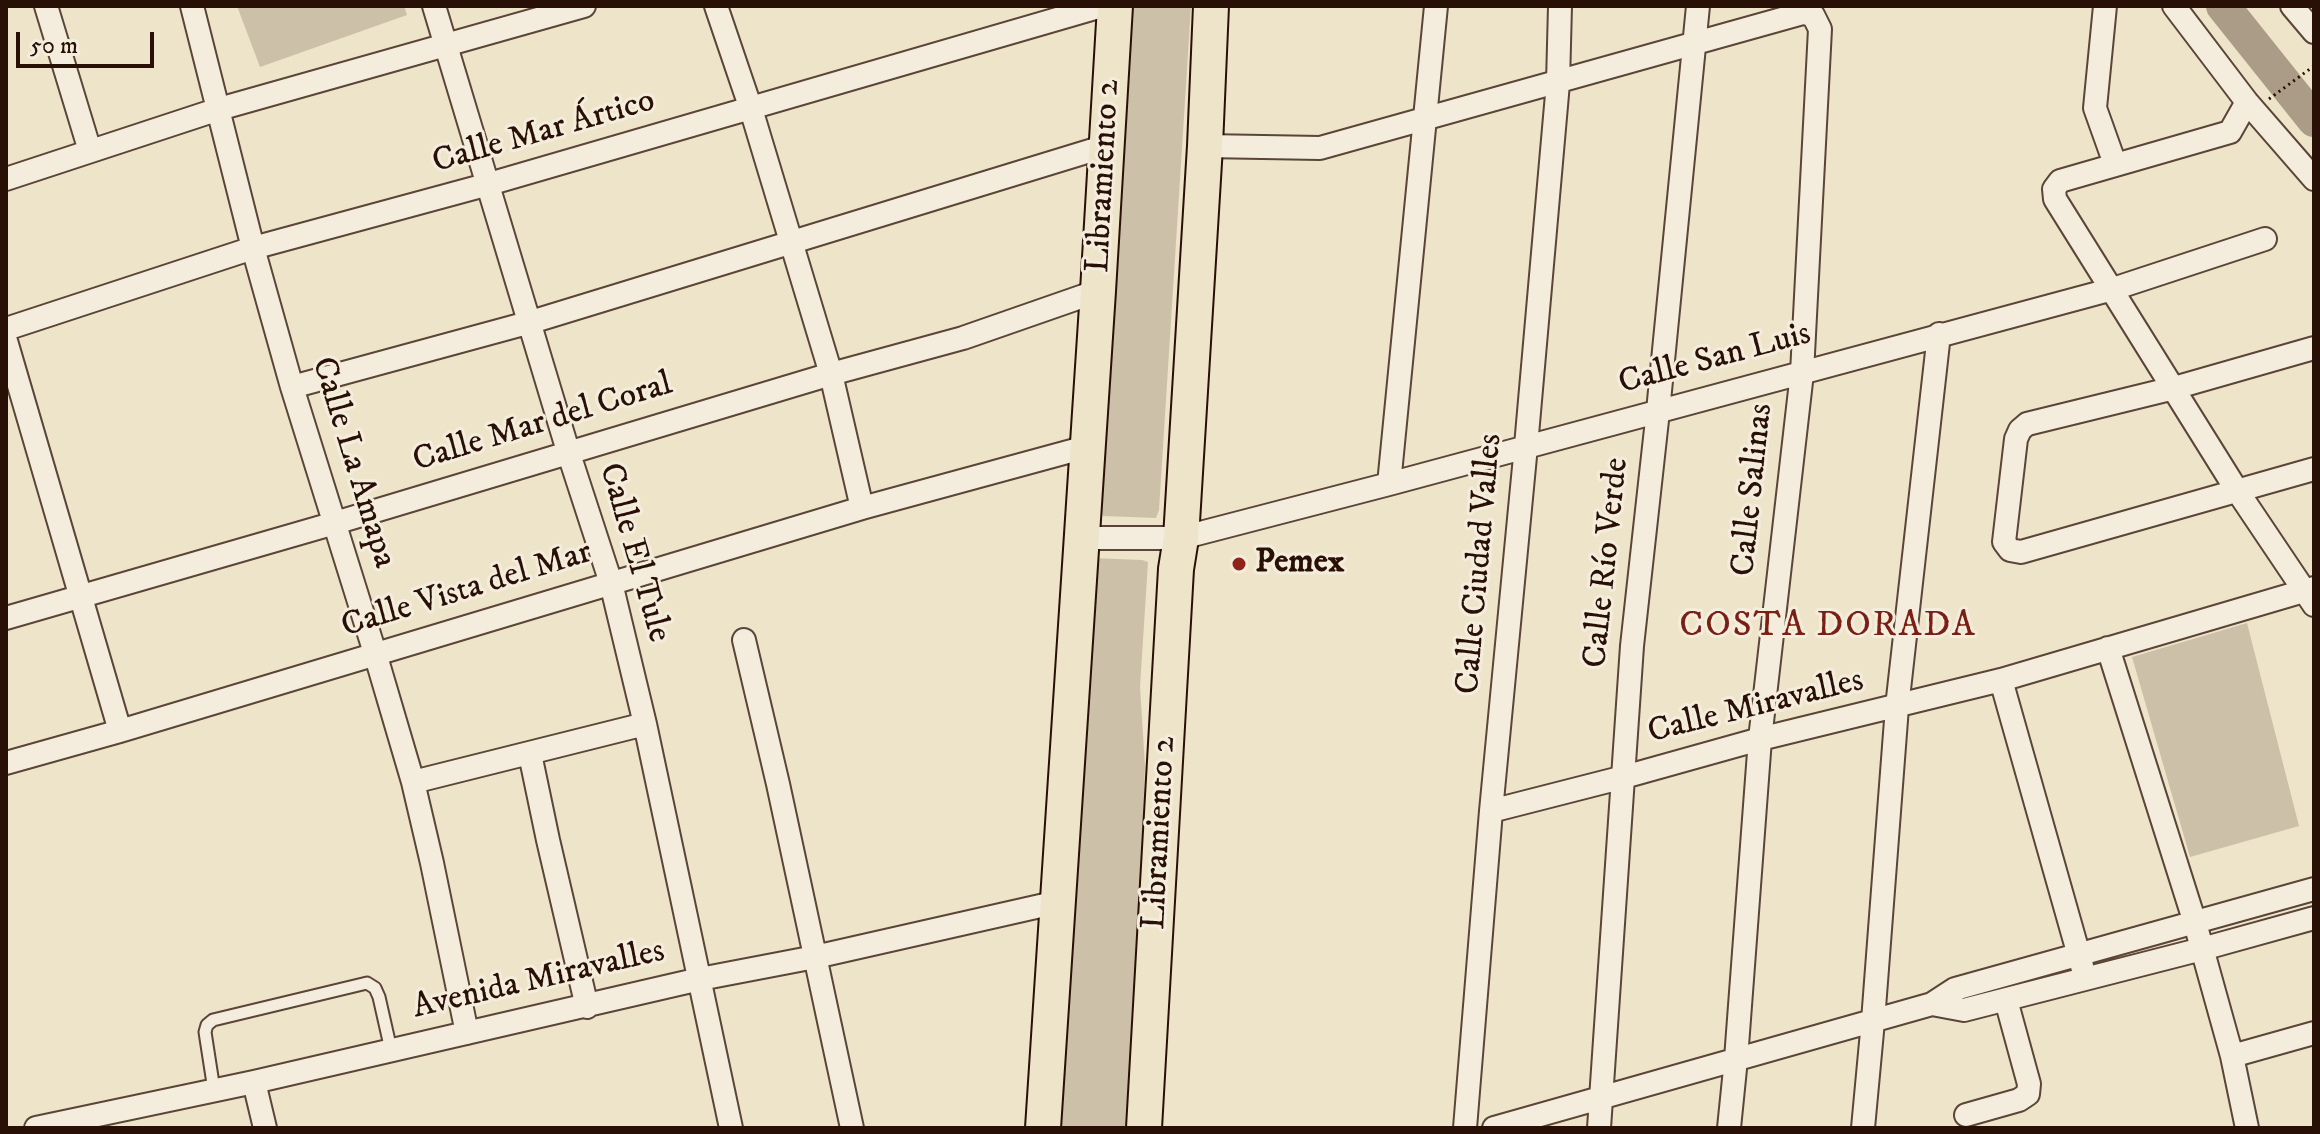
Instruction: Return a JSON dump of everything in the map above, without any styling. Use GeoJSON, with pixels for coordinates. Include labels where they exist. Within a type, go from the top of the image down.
{"type":"FeatureCollection","features":[{"type":"Feature","properties":{"kind":"main road","name":"Libramiento 2"},"geometry":{"type":"LineString","coordinates":[[1043,1128],[1115,6]]}},
{"type":"Feature","properties":{"kind":"main road","name":"Libramiento 2"},"geometry":{"type":"LineString","coordinates":[[1144,1128],[1211,6]]}},
{"type":"Feature","properties":{"kind":"street"},"geometry":{"type":"LineString","coordinates":[[46,6],[90,151]]}},
{"type":"Feature","properties":{"kind":"street","name":"Calle La Amapa"},"geometry":{"type":"LineString","coordinates":[[192,6],[253,248],[292,387],[413,782],[467,1033]]}},
{"type":"Feature","properties":{"kind":"street","name":"Calle El Tule"},"geometry":{"type":"LineString","coordinates":[[434,6],[611,583],[645,724],[731,1128]]}},
{"type":"Feature","properties":{"kind":"street"},"geometry":{"type":"LineString","coordinates":[[716,6],[751,109],[831,374],[862,508]]}},
{"type":"Feature","properties":{"kind":"street","name":"Calle Mar Ártico"},"geometry":{"type":"LineString","coordinates":[[6,329],[253,248],[489,184],[1102,6]]}},
{"type":"Feature","properties":{"kind":"street"},"geometry":{"type":"LineString","coordinates":[[1389,484],[1436,6]]}},
{"type":"Feature","properties":{"kind":"street","name":"Calle Ciudad Valles"},"geometry":{"type":"LineString","coordinates":[[1465,1128],[1558,83],[1560,6]]}},
{"type":"Feature","properties":{"kind":"street","name":"Calle Río Verde"},"geometry":{"type":"LineString","coordinates":[[1599,1128],[1632,646],[1698,6]]}},
{"type":"Feature","properties":{"kind":"street"},"geometry":{"type":"LineString","coordinates":[[2105,6],[2095,108],[2115,164]]}},
{"type":"Feature","properties":{"kind":"street"},"geometry":{"type":"LineString","coordinates":[[2174,6],[2314,179]]}},
{"type":"Feature","properties":{"kind":"street"},"geometry":{"type":"LineString","coordinates":[[2292,6],[2314,32]]}},
{"type":"Feature","properties":{"kind":"street"},"geometry":{"type":"LineString","coordinates":[[6,179],[219,109],[580,7]]}},
{"type":"Feature","properties":{"kind":"street"},"geometry":{"type":"LineString","coordinates":[[1205,146],[1320,148],[1817,11]]}},
{"type":"Feature","properties":{"kind":"street","name":"Calle Salinas"},"geometry":{"type":"LineString","coordinates":[[1729,1128],[1760,739],[1802,373],[1820,29],[1817,11]]}},
{"type":"Feature","properties":{"kind":"street"},"geometry":{"type":"LineString","coordinates":[[2254,104],[2230,132],[2060,181],[2054,189],[2055,199],[2236,489],[2311,595]]}},
{"type":"Feature","properties":{"kind":"street"},"geometry":{"type":"LineString","coordinates":[[292,387],[531,322],[1106,146]]}},
{"type":"Feature","properties":{"kind":"street","name":"Calle San Luis"},"geometry":{"type":"LineString","coordinates":[[1181,538],[2113,289],[2265,239]]}},
{"type":"Feature","properties":{"kind":"street","name":"Calle Mar del Coral"},"geometry":{"type":"LineString","coordinates":[[6,618],[831,374],[963,338],[1098,291]]}},
{"type":"Feature","properties":{"kind":"street"},"geometry":{"type":"LineString","coordinates":[[1863,1128],[1897,707],[1939,334]]}},
{"type":"Feature","properties":{"kind":"street"},"geometry":{"type":"LineString","coordinates":[[6,341],[120,731]]}},
{"type":"Feature","properties":{"kind":"street"},"geometry":{"type":"LineString","coordinates":[[2314,348],[2174,388],[2027,424],[2016,439],[2004,542],[2010,550],[2021,552],[2314,469]]}},
{"type":"Feature","properties":{"kind":"street","name":"Calle Vista del Mar"},"geometry":{"type":"LineString","coordinates":[[6,763],[862,508],[1086,447]]}},
{"type":"Feature","properties":{"kind":"street"},"geometry":{"type":"LineString","coordinates":[[1081,538],[1181,538]]}},
{"type":"Feature","properties":{"kind":"street","name":"Calle Miravalles"},"geometry":{"type":"LineString","coordinates":[[1491,811],[1760,739],[2001,680],[2108,648],[2311,595]]}},
{"type":"Feature","properties":{"kind":"street"},"geometry":{"type":"LineString","coordinates":[[744,640],[852,1128]]}},
{"type":"Feature","properties":{"kind":"street"},"geometry":{"type":"LineString","coordinates":[[2108,648],[2195,923],[2232,1056],[2247,1128]]}},
{"type":"Feature","properties":{"kind":"street"},"geometry":{"type":"LineString","coordinates":[[2001,680],[2085,979]]}},
{"type":"Feature","properties":{"kind":"street"},"geometry":{"type":"LineString","coordinates":[[413,782],[645,724]]}},
{"type":"Feature","properties":{"kind":"street"},"geometry":{"type":"LineString","coordinates":[[530,754],[587,1007]]}},
{"type":"Feature","properties":{"kind":"street"},"geometry":{"type":"LineString","coordinates":[[1494,1128],[1932,1004],[1955,989],[2314,889]]}},
{"type":"Feature","properties":{"kind":"street","name":"Avenida Miravalles"},"geometry":{"type":"LineString","coordinates":[[36,1128],[1058,902]]}},
{"type":"Feature","properties":{"kind":"street"},"geometry":{"type":"LineString","coordinates":[[1932,1004],[1964,1010],[2314,918]]}},
{"type":"Feature","properties":{"kind":"street"},"geometry":{"type":"LineString","coordinates":[[1966,1115],[2019,1100],[2028,1094],[2029,1084],[2006,1000]]}},
{"type":"Feature","properties":{"kind":"street"},"geometry":{"type":"LineString","coordinates":[[2232,1056],[2314,1033]]}},
{"type":"Feature","properties":{"kind":"street"},"geometry":{"type":"LineString","coordinates":[[254,1082],[265,1128]]}},
{"type":"Feature","properties":{"kind":"lane"},"geometry":{"type":"LineString","coordinates":[[214,1090],[205,1032],[213,1020],[367,983],[375,988],[379,997],[391,1050]]}},
{"type":"Feature","properties":{"kind":"path"},"geometry":{"type":"LineString","coordinates":[[2254,104],[2314,66]]}},
{"type":"Feature","properties":{"kind":"shaded area"},"geometry":{"type":"Polygon","coordinates":[[[237,6],[404,6],[407,15],[260,67],[237,6]]]}},
{"type":"Feature","properties":{"kind":"shaded area"},"geometry":{"type":"Polygon","coordinates":[[[1122,6],[1191,6],[1159,510],[1156,518],[1103,516],[1099,508],[1122,6]]]}},
{"type":"Feature","properties":{"kind":"shaded area"},"geometry":{"type":"Polygon","coordinates":[[[1092,558],[1148,562],[1140,687],[1145,766],[1132,1128],[1060,1128],[1092,558]]]}},
{"type":"Feature","properties":{"kind":"shaded area"},"geometry":{"type":"Polygon","coordinates":[[[2247,623],[2299,826],[2190,857],[2132,657],[2247,623]]]}},
{"type":"Feature","properties":{"kind":"waterway"},"geometry":{"type":"LineString","coordinates":[[2223,6],[2314,120]]}},
{"type":"Feature","properties":{"kind":"place","name":"Pemex"},"geometry":{"type":"Point","coordinates":[1239,564]}},
{"type":"Feature","properties":{"kind":"district","name":"COSTA DORADA"},"geometry":{"type":"Point","coordinates":[1828,628]}}]}
